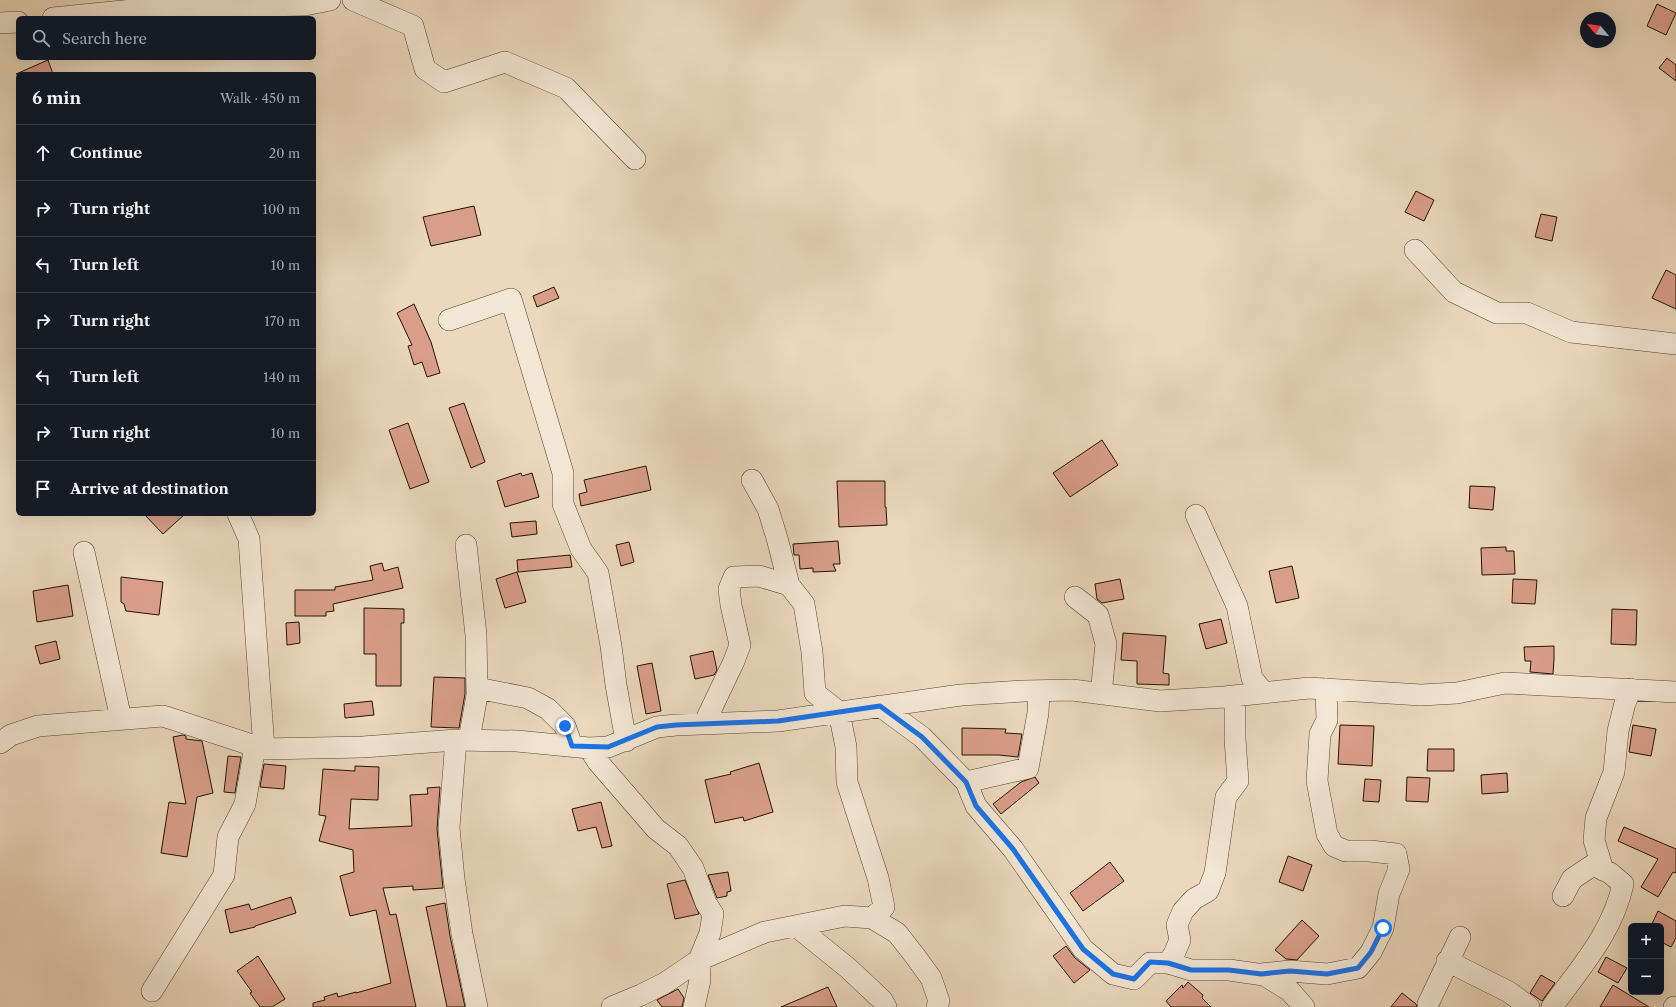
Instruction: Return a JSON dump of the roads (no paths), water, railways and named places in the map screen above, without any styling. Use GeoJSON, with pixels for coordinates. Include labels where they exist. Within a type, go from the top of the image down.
{"type":"FeatureCollection","features":[{"type":"Feature","properties":{"kind":"street"},"geometry":{"type":"LineString","coordinates":[[73,16],[142,9],[330,0]]}},
{"type":"Feature","properties":{"kind":"street"},"geometry":{"type":"LineString","coordinates":[[353,0],[413,26],[425,69],[444,82],[505,62],[566,88],[635,159]]}},
{"type":"Feature","properties":{"kind":"street"},"geometry":{"type":"LineString","coordinates":[[0,23],[16,22]]}},
{"type":"Feature","properties":{"kind":"street"},"geometry":{"type":"LineString","coordinates":[[1415,250],[1454,292],[1497,313],[1527,313],[1571,332],[1676,344]]}},
{"type":"Feature","properties":{"kind":"street"},"geometry":{"type":"LineString","coordinates":[[450,320],[511,299],[563,473],[563,504],[581,549],[598,573],[612,646],[626,741]]}},
{"type":"Feature","properties":{"kind":"street"},"geometry":{"type":"LineString","coordinates":[[752,480],[768,508],[789,585],[804,604],[812,652],[815,693],[839,712],[846,747],[846,782],[878,878],[884,907],[872,918]]}},
{"type":"Feature","properties":{"kind":"street"},"geometry":{"type":"LineString","coordinates":[[1196,514],[1238,606],[1252,678],[1264,693]]}},
{"type":"Feature","properties":{"kind":"street"},"geometry":{"type":"LineString","coordinates":[[152,991],[224,875],[228,837],[245,804],[260,748],[249,539],[239,516]]}},
{"type":"Feature","properties":{"kind":"street"},"geometry":{"type":"LineString","coordinates":[[466,545],[476,635],[477,695],[463,740],[450,828],[454,878],[462,934],[477,1007]]}},
{"type":"Feature","properties":{"kind":"street"},"geometry":{"type":"LineString","coordinates":[[84,552],[121,719]]}},
{"type":"Feature","properties":{"kind":"street"},"geometry":{"type":"LineString","coordinates":[[704,724],[740,645],[729,589],[734,577],[759,576],[789,585]]}},
{"type":"Feature","properties":{"kind":"street"},"geometry":{"type":"LineString","coordinates":[[1075,597],[1098,615],[1106,644],[1101,694]]}},
{"type":"Feature","properties":{"kind":"street"},"geometry":{"type":"LineString","coordinates":[[0,743],[11,735],[38,726],[163,716],[260,748],[363,748],[463,740],[517,741],[581,747],[608,747],[626,741],[657,727],[778,721],[962,695],[1039,691],[1072,690],[1160,701],[1235,696],[1309,688],[1421,695],[1457,693],[1505,683],[1676,692]]}},
{"type":"Feature","properties":{"kind":"street"},"geometry":{"type":"LineString","coordinates":[[477,688],[528,698],[548,708],[565,726],[581,747],[598,762],[656,830],[678,846],[693,868],[706,903],[713,914],[710,933],[699,960],[700,980],[694,1007]]}},
{"type":"Feature","properties":{"kind":"street"},"geometry":{"type":"LineString","coordinates":[[880,706],[922,737],[966,782],[976,806],[1013,849],[1083,949],[1113,974],[1134,979],[1150,962],[1168,963],[1191,970],[1229,970],[1261,974],[1290,971],[1327,974],[1358,968],[1371,952],[1383,928],[1389,894],[1399,869],[1396,854],[1370,851],[1346,851],[1334,846],[1327,834],[1317,781],[1320,734],[1328,720],[1326,689]]}},
{"type":"Feature","properties":{"kind":"street"},"geometry":{"type":"LineString","coordinates":[[1603,870],[1594,840],[1596,818],[1614,772],[1618,731],[1625,703],[1631,689]]}},
{"type":"Feature","properties":{"kind":"street"},"geometry":{"type":"LineString","coordinates":[[966,782],[1028,768],[1038,713],[1039,691]]}},
{"type":"Feature","properties":{"kind":"street"},"geometry":{"type":"LineString","coordinates":[[1168,963],[1180,940],[1177,925],[1183,911],[1194,899],[1208,891],[1215,873],[1226,798],[1238,781],[1235,739],[1235,696]]}},
{"type":"Feature","properties":{"kind":"street"},"geometry":{"type":"LineString","coordinates":[[1552,1007],[1589,958],[1608,928],[1619,902],[1623,884],[1610,873],[1593,865],[1572,879],[1563,896]]}},
{"type":"Feature","properties":{"kind":"street"},"geometry":{"type":"LineString","coordinates":[[612,1007],[641,996],[665,983],[699,960],[765,932],[845,916],[872,918],[897,933],[931,978],[939,1000],[938,1007]]}},
{"type":"Feature","properties":{"kind":"street"},"geometry":{"type":"LineString","coordinates":[[796,926],[848,968],[882,1000],[886,1007]]}},
{"type":"Feature","properties":{"kind":"street"},"geometry":{"type":"LineString","coordinates":[[1428,1004],[1447,961],[1460,937]]}},
{"type":"Feature","properties":{"kind":"street"},"geometry":{"type":"LineString","coordinates":[[1447,961],[1509,992],[1529,1007]]}},
{"type":"Feature","properties":{"kind":"street"},"geometry":{"type":"LineString","coordinates":[[1261,974],[1290,991],[1304,1007]]}}]}
